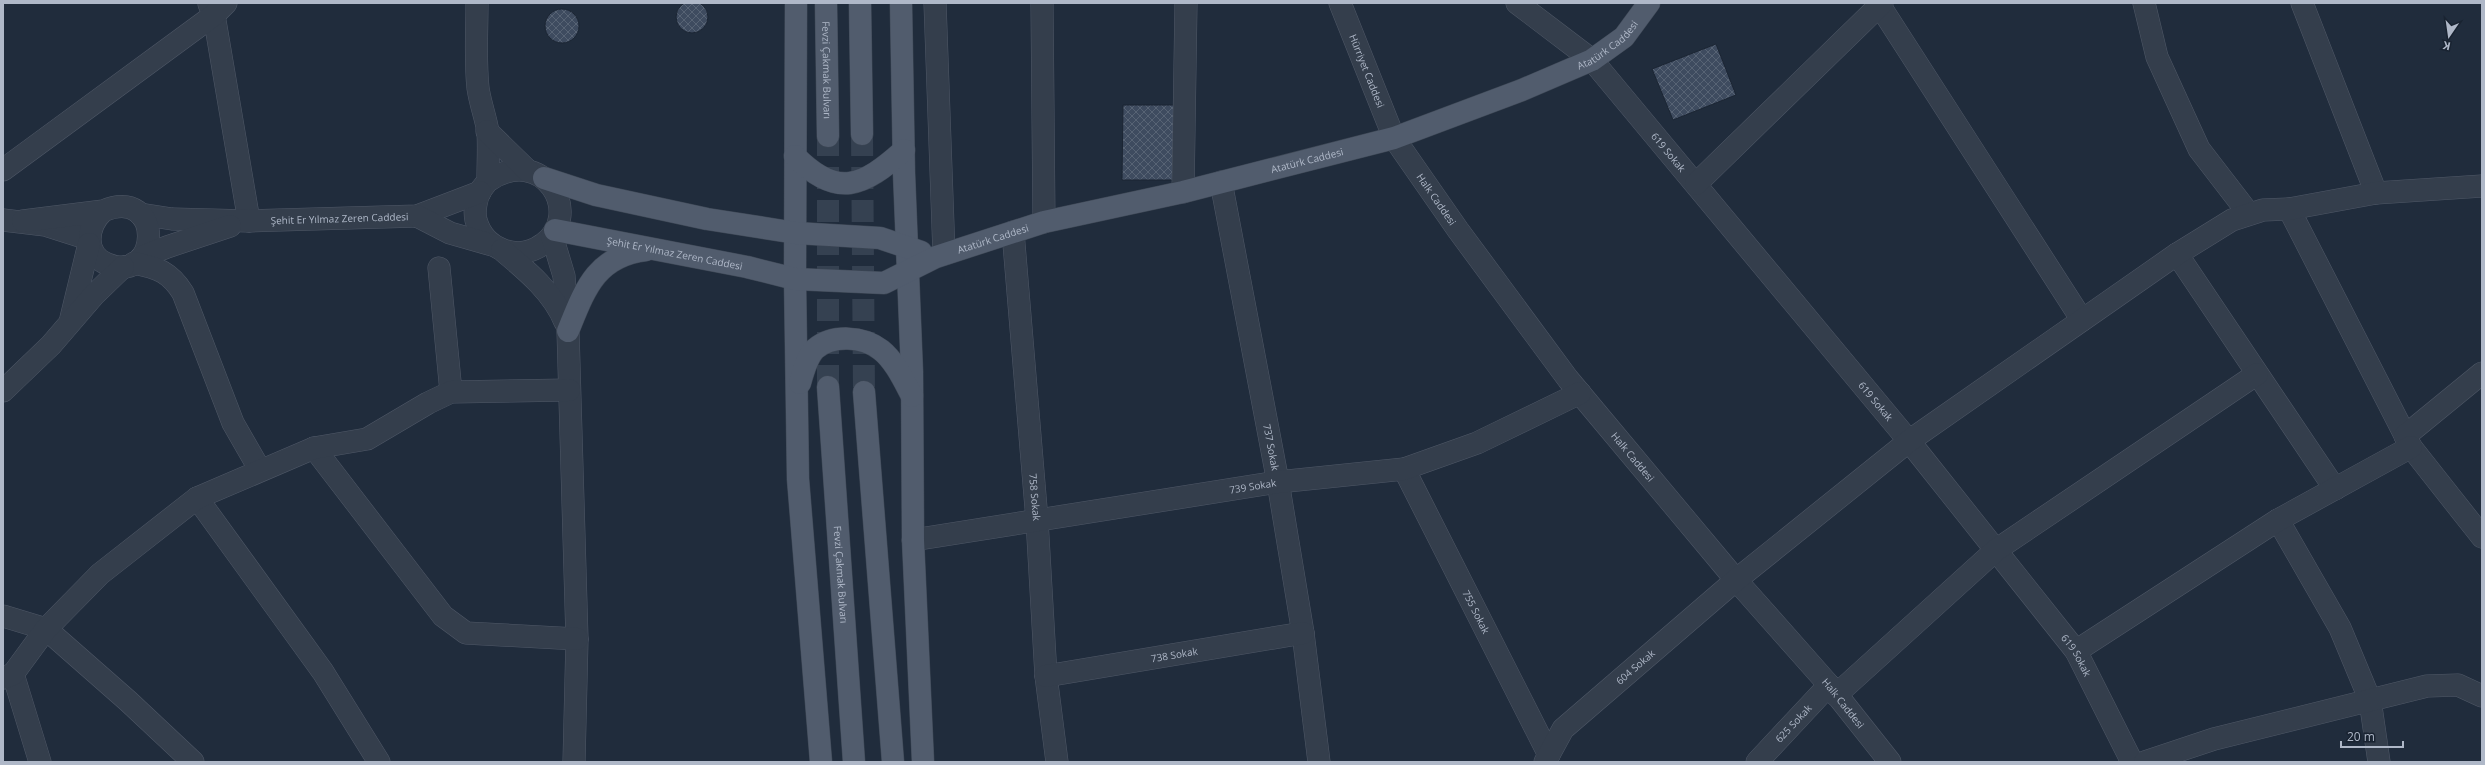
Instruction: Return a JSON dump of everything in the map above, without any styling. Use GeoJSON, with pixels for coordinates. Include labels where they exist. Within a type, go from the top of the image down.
{"type":"FeatureCollection","features":[{"type":"Feature","properties":{"kind":"main road"},"geometry":{"type":"LineString","coordinates":[[796,3],[795,279],[798,479],[821,762]]}},
{"type":"Feature","properties":{"kind":"main road","name":"Fevzi Çakmak Bulvarı"},"geometry":{"type":"LineString","coordinates":[[826,3],[828,136]]}},
{"type":"Feature","properties":{"kind":"main road"},"geometry":{"type":"LineString","coordinates":[[860,3],[862,134]]}},
{"type":"Feature","properties":{"kind":"main road"},"geometry":{"type":"LineString","coordinates":[[901,3],[912,397],[913,540],[923,762]]}},
{"type":"Feature","properties":{"kind":"main road","name":"Atatürk Caddesi"},"geometry":{"type":"LineString","coordinates":[[909,270],[940,255],[1044,222],[1183,192],[1394,138],[1522,90],[1592,60],[1624,37],[1649,3]]}},
{"type":"Feature","properties":{"kind":"main road"},"geometry":{"type":"LineString","coordinates":[[795,156],[819,177],[832,183],[846,184],[856,182],[874,173],[904,150]]}},
{"type":"Feature","properties":{"kind":"main road"},"geometry":{"type":"LineString","coordinates":[[536,174],[596,195],[707,219],[796,233],[880,238],[908,248],[940,255]]}},
{"type":"Feature","properties":{"kind":"main road","name":"Şehit Er Yılmaz Zeren Caddesi"},"geometry":{"type":"LineString","coordinates":[[553,233],[656,248],[795,279],[884,283],[909,270]]}},
{"type":"Feature","properties":{"kind":"main road"},"geometry":{"type":"LineString","coordinates":[[568,331],[584,293],[599,271],[619,256],[656,248]]}},
{"type":"Feature","properties":{"kind":"main road"},"geometry":{"type":"LineString","coordinates":[[797,398],[803,372],[814,350],[829,341],[846,339],[859,339],[882,351],[902,377],[912,397]]}},
{"type":"Feature","properties":{"kind":"main road","name":"Fevzi Çakmak Bulvarı"},"geometry":{"type":"LineString","coordinates":[[828,387],[854,762]]}},
{"type":"Feature","properties":{"kind":"main road"},"geometry":{"type":"LineString","coordinates":[[864,392],[894,762]]}},
{"type":"Feature","properties":{"kind":"street"},"geometry":{"type":"LineString","coordinates":[[477,3],[478,86],[488,136],[484,186],[475,205],[476,219],[481,232],[552,298],[560,309],[568,331]]}},
{"type":"Feature","properties":{"kind":"street"},"geometry":{"type":"LineString","coordinates":[[935,3],[940,255]]}},
{"type":"Feature","properties":{"kind":"street"},"geometry":{"type":"LineString","coordinates":[[1042,3],[1044,222]]}},
{"type":"Feature","properties":{"kind":"street"},"geometry":{"type":"LineString","coordinates":[[1183,192],[1186,3]]}},
{"type":"Feature","properties":{"kind":"street","name":"Hürriyet Caddesi"},"geometry":{"type":"LineString","coordinates":[[1340,3],[1394,138]]}},
{"type":"Feature","properties":{"kind":"street","name":"619 Sokak"},"geometry":{"type":"LineString","coordinates":[[1517,3],[1592,60],[1909,441],[2076,651],[2123,759]]}},
{"type":"Feature","properties":{"kind":"street"},"geometry":{"type":"LineString","coordinates":[[2144,3],[2157,57],[2198,149],[2249,214]]}},
{"type":"Feature","properties":{"kind":"street"},"geometry":{"type":"LineString","coordinates":[[2302,3],[2376,194]]}},
{"type":"Feature","properties":{"kind":"street"},"geometry":{"type":"LineString","coordinates":[[1696,184],[1881,4],[2082,320]]}},
{"type":"Feature","properties":{"kind":"street"},"geometry":{"type":"LineString","coordinates":[[3,170],[216,7],[249,221]]}},
{"type":"Feature","properties":{"kind":"street"},"geometry":{"type":"LineString","coordinates":[[429,212],[450,233],[516,253],[531,251],[553,233],[560,212],[558,199],[552,188],[488,136]]}},
{"type":"Feature","properties":{"kind":"street"},"geometry":{"type":"LineString","coordinates":[[429,212],[472,176],[479,166],[488,136]]}},
{"type":"Feature","properties":{"kind":"street","name":"Halk Caddesi"},"geometry":{"type":"LineString","coordinates":[[1394,138],[1458,230],[1580,393],[1736,580],[1832,690],[1890,762]]}},
{"type":"Feature","properties":{"kind":"street"},"geometry":{"type":"LineString","coordinates":[[429,212],[484,186],[500,173],[513,169],[536,174]]}},
{"type":"Feature","properties":{"kind":"street","name":"737 Sokak"},"geometry":{"type":"LineString","coordinates":[[1221,182],[1278,482],[1303,633],[1319,762]]}},
{"type":"Feature","properties":{"kind":"street","name":"604 Sokak"},"geometry":{"type":"LineString","coordinates":[[1547,758],[1563,729],[1736,580],[1909,441],[2177,254],[2232,220],[2263,210],[2290,208],[2376,194],[2482,186]]}},
{"type":"Feature","properties":{"kind":"street"},"geometry":{"type":"LineString","coordinates":[[13,220],[103,211],[123,206],[140,214],[172,219],[249,221]]}},
{"type":"Feature","properties":{"kind":"street"},"geometry":{"type":"LineString","coordinates":[[2290,208],[2408,442],[2482,537]]}},
{"type":"Feature","properties":{"kind":"street"},"geometry":{"type":"LineString","coordinates":[[69,325],[89,241],[90,228],[95,218],[103,211]]}},
{"type":"Feature","properties":{"kind":"street","name":"Şehit Er Yılmaz Zeren Caddesi"},"geometry":{"type":"LineString","coordinates":[[249,221],[429,212]]}},
{"type":"Feature","properties":{"kind":"street"},"geometry":{"type":"LineString","coordinates":[[3,391],[69,325],[94,295],[147,250],[150,235],[146,222],[140,214]]}},
{"type":"Feature","properties":{"kind":"street"},"geometry":{"type":"LineString","coordinates":[[13,220],[66,230],[89,241],[97,257],[106,264],[133,263],[155,267],[174,279],[183,293],[233,423],[260,470]]}},
{"type":"Feature","properties":{"kind":"street"},"geometry":{"type":"LineString","coordinates":[[133,263],[167,247],[249,221]]}},
{"type":"Feature","properties":{"kind":"street","name":"758 Sokak"},"geometry":{"type":"LineString","coordinates":[[1013,232],[1037,520],[1046,676],[1057,762]]}},
{"type":"Feature","properties":{"kind":"street"},"geometry":{"type":"LineString","coordinates":[[553,233],[564,276],[568,331],[577,639],[574,762]]}},
{"type":"Feature","properties":{"kind":"street"},"geometry":{"type":"LineString","coordinates":[[2177,254],[2335,489]]}},
{"type":"Feature","properties":{"kind":"street"},"geometry":{"type":"LineString","coordinates":[[439,268],[451,392]]}},
{"type":"Feature","properties":{"kind":"street"},"geometry":{"type":"LineString","coordinates":[[2076,651],[2278,520],[2335,489],[2408,442],[2482,372]]}},
{"type":"Feature","properties":{"kind":"street","name":"625 Sokak"},"geometry":{"type":"LineString","coordinates":[[1757,762],[1832,690],[1996,550],[2257,374]]}},
{"type":"Feature","properties":{"kind":"street"},"geometry":{"type":"LineString","coordinates":[[40,762],[8,676],[46,629],[100,574],[196,498],[314,448],[367,439],[428,403],[451,392],[569,390]]}},
{"type":"Feature","properties":{"kind":"street","name":"739 Sokak"},"geometry":{"type":"LineString","coordinates":[[913,540],[1278,482],[1404,470],[1477,443],[1580,393]]}},
{"type":"Feature","properties":{"kind":"street"},"geometry":{"type":"LineString","coordinates":[[314,448],[443,616],[466,633],[577,639]]}},
{"type":"Feature","properties":{"kind":"street","name":"755 Sokak"},"geometry":{"type":"LineString","coordinates":[[1404,470],[1547,758]]}},
{"type":"Feature","properties":{"kind":"street"},"geometry":{"type":"LineString","coordinates":[[196,498],[324,672],[379,762]]}},
{"type":"Feature","properties":{"kind":"street"},"geometry":{"type":"LineString","coordinates":[[2278,520],[2340,628],[2370,700],[2379,762]]}},
{"type":"Feature","properties":{"kind":"street"},"geometry":{"type":"LineString","coordinates":[[3,616],[46,629],[128,701],[193,762]]}},
{"type":"Feature","properties":{"kind":"street","name":"738 Sokak"},"geometry":{"type":"LineString","coordinates":[[1046,676],[1303,633]]}},
{"type":"Feature","properties":{"kind":"street"},"geometry":{"type":"LineString","coordinates":[[2145,762],[2214,739],[2427,686],[2458,685],[2482,696]]}},
{"type":"Feature","properties":{"kind":"building"},"geometry":{"type":"Polygon","coordinates":[[[689,1],[695,1],[704,5],[708,17],[704,29],[695,33],[689,33],[680,29],[676,20],[676,14],[680,5],[689,1]]]}},
{"type":"Feature","properties":{"kind":"building"},"geometry":{"type":"Polygon","coordinates":[[[559,9],[565,9],[569,10],[576,16],[579,26],[578,33],[572,40],[565,43],[559,43],[555,42],[548,36],[545,29],[545,23],[546,19],[552,12],[559,9]]]}},
{"type":"Feature","properties":{"kind":"building"},"geometry":{"type":"Polygon","coordinates":[[[1716,44],[1736,95],[1673,120],[1652,69],[1716,44]]]}},
{"type":"Feature","properties":{"kind":"building"},"geometry":{"type":"Polygon","coordinates":[[[1123,105],[1180,105],[1179,180],[1122,180],[1123,105]]]}},
{"type":"Feature","properties":{"kind":"tunnel"},"geometry":{"type":"LineString","coordinates":[[862,134],[864,392]]}},
{"type":"Feature","properties":{"kind":"tunnel"},"geometry":{"type":"LineString","coordinates":[[828,136],[828,387]]}}]}
